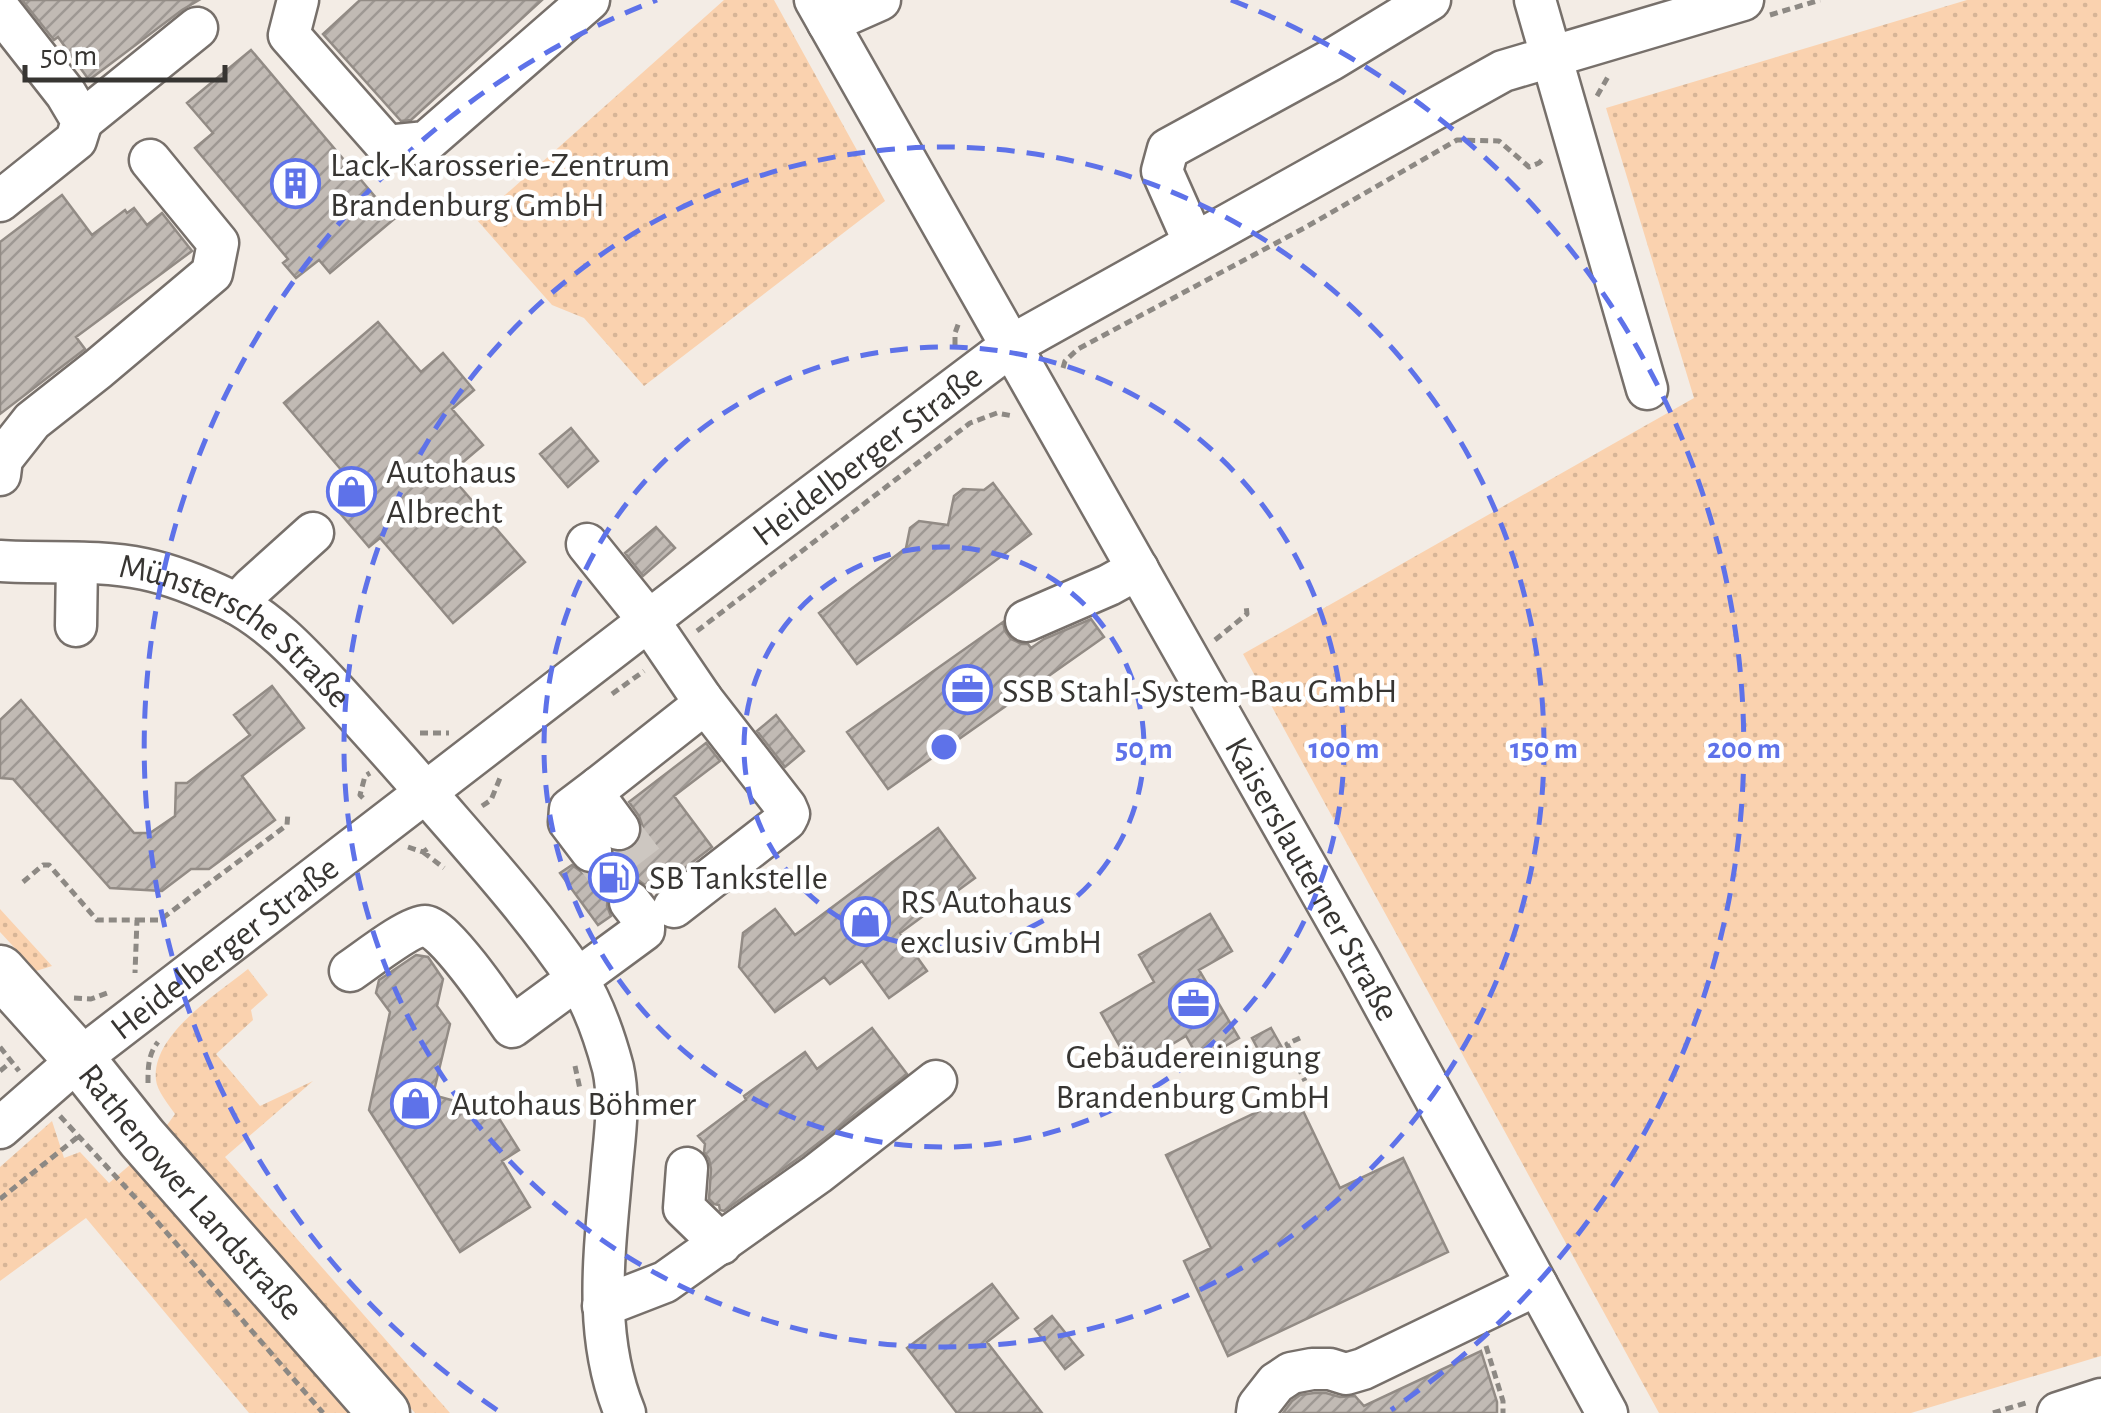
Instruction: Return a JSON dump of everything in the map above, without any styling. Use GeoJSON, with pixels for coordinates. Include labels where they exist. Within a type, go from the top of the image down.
{"type":"FeatureCollection","features":[{"type":"Feature","properties":{"kind":"main road","name":"Rathenower Landstraße"},"geometry":{"type":"LineString","coordinates":[[0,971],[79,1059],[125,1153],[384,1413]]}},
{"type":"Feature","properties":{"kind":"street"},"geometry":{"type":"LineString","coordinates":[[298,0],[289,35],[387,146],[426,142],[589,0]]}},
{"type":"Feature","properties":{"kind":"street"},"geometry":{"type":"LineString","coordinates":[[880,0],[822,12],[1012,346]]}},
{"type":"Feature","properties":{"kind":"street"},"geometry":{"type":"LineString","coordinates":[[1194,242],[1162,171],[1168,149],[1331,60],[1430,0]]}},
{"type":"Feature","properties":{"kind":"street"},"geometry":{"type":"LineString","coordinates":[[1534,0],[1647,389]]}},
{"type":"Feature","properties":{"kind":"street","name":"Heidelberger Straße"},"geometry":{"type":"LineString","coordinates":[[0,1128],[79,1059],[426,792],[658,637],[1012,346],[1503,71],[1747,4]]}},
{"type":"Feature","properties":{"kind":"street"},"geometry":{"type":"LineString","coordinates":[[0,10],[66,94],[82,122]]}},
{"type":"Feature","properties":{"kind":"street"},"geometry":{"type":"LineString","coordinates":[[0,201],[76,140],[82,122],[197,28]]}},
{"type":"Feature","properties":{"kind":"street"},"geometry":{"type":"LineString","coordinates":[[0,475],[2,460],[32,421],[212,273],[218,243],[150,160]]}},
{"type":"Feature","properties":{"kind":"street","name":"Kaiserslauterner Straße"},"geometry":{"type":"LineString","coordinates":[[1012,346],[1360,962],[1607,1413]]}},
{"type":"Feature","properties":{"kind":"street"},"geometry":{"type":"LineString","coordinates":[[238,604],[313,533]]}},
{"type":"Feature","properties":{"kind":"street"},"geometry":{"type":"LineString","coordinates":[[350,971],[412,929],[427,925],[454,948],[512,1027],[578,981],[652,905],[786,820],[786,807],[586,544]]}},
{"type":"Feature","properties":{"kind":"street","name":"Münstersche Straße"},"geometry":{"type":"LineString","coordinates":[[0,561],[142,568],[238,604],[300,653],[426,792]]}},
{"type":"Feature","properties":{"kind":"street"},"geometry":{"type":"LineString","coordinates":[[76,626],[77,563]]}},
{"type":"Feature","properties":{"kind":"street"},"geometry":{"type":"LineString","coordinates":[[1026,621],[1110,586],[1138,568]]}},
{"type":"Feature","properties":{"kind":"street"},"geometry":{"type":"LineString","coordinates":[[605,840],[570,822],[570,809],[703,705],[702,698]]}},
{"type":"Feature","properties":{"kind":"street"},"geometry":{"type":"LineString","coordinates":[[426,792],[547,937],[578,981],[595,1016],[613,1070],[617,1112],[603,1270],[604,1327],[610,1366],[625,1413]]}},
{"type":"Feature","properties":{"kind":"street"},"geometry":{"type":"LineString","coordinates":[[604,1306],[666,1282],[936,1081]]}},
{"type":"Feature","properties":{"kind":"street"},"geometry":{"type":"LineString","coordinates":[[687,1168],[684,1208],[721,1244]]}},
{"type":"Feature","properties":{"kind":"street"},"geometry":{"type":"LineString","coordinates":[[1257,1413],[1276,1383],[1291,1374],[1312,1368],[1346,1374],[1537,1285]]}},
{"type":"Feature","properties":{"kind":"street"},"geometry":{"type":"LineString","coordinates":[[2058,1413],[2101,1400]]}},
{"type":"Feature","properties":{"kind":"path"},"geometry":{"type":"LineString","coordinates":[[1747,4],[1820,0]]}},
{"type":"Feature","properties":{"kind":"path"},"geometry":{"type":"LineString","coordinates":[[1062,372],[1064,360],[1078,349],[1457,140],[1499,141],[1529,167],[1539,163],[1590,110],[1616,62]]}},
{"type":"Feature","properties":{"kind":"path"},"geometry":{"type":"LineString","coordinates":[[608,698],[658,637],[970,423],[997,413],[1015,417]]}},
{"type":"Feature","properties":{"kind":"path"},"geometry":{"type":"LineString","coordinates":[[1214,641],[1246,614],[1246,604]]}},
{"type":"Feature","properties":{"kind":"path"},"geometry":{"type":"LineString","coordinates":[[419,733],[453,732]]}},
{"type":"Feature","properties":{"kind":"path"},"geometry":{"type":"LineString","coordinates":[[423,852],[491,800],[500,777]]}},
{"type":"Feature","properties":{"kind":"path"},"geometry":{"type":"LineString","coordinates":[[354,804],[360,795]]}},
{"type":"Feature","properties":{"kind":"path"},"geometry":{"type":"LineString","coordinates":[[23,882],[43,865],[49,865],[97,920],[160,920],[287,825],[288,812]]}},
{"type":"Feature","properties":{"kind":"path"},"geometry":{"type":"LineString","coordinates":[[402,845],[423,852],[446,869]]}},
{"type":"Feature","properties":{"kind":"path"},"geometry":{"type":"LineString","coordinates":[[134,973],[137,920]]}},
{"type":"Feature","properties":{"kind":"path"},"geometry":{"type":"LineString","coordinates":[[126,980],[150,962]]}},
{"type":"Feature","properties":{"kind":"path"},"geometry":{"type":"LineString","coordinates":[[68,998],[102,996],[118,988]]}},
{"type":"Feature","properties":{"kind":"path"},"geometry":{"type":"LineString","coordinates":[[148,1088],[152,1050],[166,1032]]}},
{"type":"Feature","properties":{"kind":"path"},"geometry":{"type":"LineString","coordinates":[[1300,1038],[1287,1044],[1304,1082]]}},
{"type":"Feature","properties":{"kind":"path"},"geometry":{"type":"LineString","coordinates":[[573,1055],[581,1093]]}},
{"type":"Feature","properties":{"kind":"path"},"geometry":{"type":"LineString","coordinates":[[0,1071],[10,1062]]}},
{"type":"Feature","properties":{"kind":"path"},"geometry":{"type":"LineString","coordinates":[[39,1094],[78,1136],[125,1153],[324,1413]]}},
{"type":"Feature","properties":{"kind":"path"},"geometry":{"type":"LineString","coordinates":[[0,1199],[78,1136]]}},
{"type":"Feature","properties":{"kind":"path"},"geometry":{"type":"LineString","coordinates":[[1474,1316],[1503,1401],[1503,1413]]}},
{"type":"Feature","properties":{"kind":"shaded area"},"geometry":{"type":"Polygon","coordinates":[[[724,0],[774,0],[885,201],[644,386],[584,318],[552,305],[477,220],[724,0]]]}},
{"type":"Feature","properties":{"kind":"shaded area"},"geometry":{"type":"Polygon","coordinates":[[[1967,0],[2101,0],[2101,1356],[1911,1413],[1659,1413],[1243,654],[1694,398],[1606,108],[1967,0]]]}},
{"type":"Feature","properties":{"kind":"shaded area"},"geometry":{"type":"Polygon","coordinates":[[[0,909],[52,966],[36,971],[0,932],[0,909]]]}},
{"type":"Feature","properties":{"kind":"shaded area"},"geometry":{"type":"Polygon","coordinates":[[[248,969],[268,995],[251,1010],[253,1020],[216,1054],[260,1106],[313,1081],[225,1157],[450,1413],[415,1413],[165,1128],[175,1114],[156,1080],[157,1063],[164,1047],[188,1017],[248,969]]]}},
{"type":"Feature","properties":{"kind":"shaded area"},"geometry":{"type":"Polygon","coordinates":[[[52,1121],[64,1158],[80,1152],[109,1183],[139,1157],[366,1413],[249,1413],[86,1218],[0,1281],[0,1167],[52,1121]]]}},
{"type":"Feature","properties":{"kind":"building"},"geometry":{"type":"Polygon","coordinates":[[[22,0],[199,0],[89,80],[58,37],[54,40],[22,0]]]}},
{"type":"Feature","properties":{"kind":"building"},"geometry":{"type":"Polygon","coordinates":[[[360,0],[542,0],[411,120],[401,121],[323,34],[360,0]]]}},
{"type":"Feature","properties":{"kind":"building","name":"Lack-Karosserie-Zentrum Brandenburg GmbH"},"geometry":{"type":"Polygon","coordinates":[[[251,50],[394,219],[330,273],[319,260],[296,278],[283,263],[288,259],[195,148],[213,133],[187,103],[251,50]]]}},
{"type":"Feature","properties":{"kind":"building"},"geometry":{"type":"Polygon","coordinates":[[[62,195],[92,235],[125,210],[127,213],[134,208],[147,225],[162,213],[192,251],[76,337],[85,349],[0,414],[0,242],[62,195]]]}},
{"type":"Feature","properties":{"kind":"building"},"geometry":{"type":"Polygon","coordinates":[[[378,322],[421,372],[443,353],[474,390],[452,409],[483,445],[449,474],[525,562],[453,623],[380,538],[369,547],[333,505],[355,486],[284,403],[378,322]]]}},
{"type":"Feature","properties":{"kind":"building"},"geometry":{"type":"Polygon","coordinates":[[[571,428],[598,461],[568,487],[540,454],[571,428]]]}},
{"type":"Feature","properties":{"kind":"building"},"geometry":{"type":"Polygon","coordinates":[[[993,483],[1031,534],[857,664],[819,613],[906,548],[910,528],[919,521],[948,525],[954,496],[963,489],[984,490],[993,483]]]}},
{"type":"Feature","properties":{"kind":"building"},"geometry":{"type":"Polygon","coordinates":[[[656,527],[675,548],[643,576],[625,553],[656,527]]]}},
{"type":"Feature","properties":{"kind":"building","name":"SSB Stahl-System-Bau GmbH"},"geometry":{"type":"Polygon","coordinates":[[[1091,619],[1104,637],[888,789],[847,732],[1003,622],[1011,639],[1031,648],[1091,619]]]}},
{"type":"Feature","properties":{"kind":"building"},"geometry":{"type":"Polygon","coordinates":[[[272,686],[304,728],[242,776],[275,820],[209,869],[191,869],[162,891],[110,888],[13,779],[0,778],[0,720],[21,700],[134,833],[150,833],[175,816],[176,783],[187,783],[250,735],[234,715],[272,686]]]}},
{"type":"Feature","properties":{"kind":"building"},"geometry":{"type":"Polygon","coordinates":[[[776,715],[804,751],[785,767],[757,731],[776,715]]]}},
{"type":"Feature","properties":{"kind":"building"},"geometry":{"type":"Polygon","coordinates":[[[706,743],[720,761],[674,796],[712,847],[677,874],[674,870],[649,888],[638,880],[616,883],[608,894],[611,916],[598,925],[560,873],[572,865],[583,873],[595,874],[606,869],[614,852],[634,847],[643,827],[629,802],[706,743]]]}},
{"type":"Feature","properties":{"kind":"building","name":"RS Autohaus exclusiv GmbH"},"geometry":{"type":"Polygon","coordinates":[[[938,828],[975,878],[900,933],[927,971],[889,998],[862,961],[830,984],[824,977],[775,1012],[739,967],[743,933],[775,909],[795,935],[938,828]]]}},
{"type":"Feature","properties":{"kind":"building","name":"Gebäudereinigung Brandenburg GmbH"},"geometry":{"type":"Polygon","coordinates":[[[1210,914],[1232,951],[1199,970],[1239,1038],[1200,1061],[1186,1036],[1132,1068],[1101,1013],[1154,982],[1139,955],[1210,914]]]}},
{"type":"Feature","properties":{"kind":"building","name":"Autohaus Böhmer"},"geometry":{"type":"Polygon","coordinates":[[[416,955],[428,957],[443,979],[437,1006],[450,1024],[433,1095],[495,1112],[519,1150],[502,1161],[530,1207],[460,1252],[369,1110],[390,1012],[376,993],[379,980],[416,955]]]}},
{"type":"Feature","properties":{"kind":"building"},"geometry":{"type":"Polygon","coordinates":[[[872,1028],[907,1074],[803,1155],[724,1211],[720,1210],[709,1199],[711,1169],[705,1144],[698,1136],[746,1100],[744,1096],[805,1052],[817,1069],[872,1028]]]}},
{"type":"Feature","properties":{"kind":"building"},"geometry":{"type":"Polygon","coordinates":[[[1271,1028],[1289,1060],[1269,1070],[1252,1038],[1271,1028]]]}},
{"type":"Feature","properties":{"kind":"building"},"geometry":{"type":"Polygon","coordinates":[[[1295,1094],[1340,1188],[1403,1158],[1448,1252],[1228,1356],[1184,1261],[1211,1248],[1166,1155],[1295,1094]]]}},
{"type":"Feature","properties":{"kind":"building"},"geometry":{"type":"Polygon","coordinates":[[[992,1284],[1018,1318],[987,1342],[1042,1413],[957,1413],[907,1348],[992,1284]]]}},
{"type":"Feature","properties":{"kind":"building"},"geometry":{"type":"Polygon","coordinates":[[[1052,1316],[1083,1355],[1065,1369],[1035,1329],[1052,1316]]]}},
{"type":"Feature","properties":{"kind":"building"},"geometry":{"type":"Polygon","coordinates":[[[1481,1351],[1497,1413],[1283,1413],[1300,1395],[1314,1393],[1355,1396],[1364,1406],[1481,1351]]]}},
{"type":"Feature","properties":{"kind":"tunnel"},"geometry":{"type":"LineString","coordinates":[[619,829],[659,881]]}},
{"type":"Feature","properties":{"kind":"tunnel"},"geometry":{"type":"LineString","coordinates":[[591,851],[630,902]]}},
{"type":"Feature","properties":{"kind":"place","name":"Lack-Karosserie-Zentrum Brandenburg GmbH"},"geometry":{"type":"Point","coordinates":[295,184]}},
{"type":"Feature","properties":{"kind":"place","name":"Autohaus Albrecht"},"geometry":{"type":"Point","coordinates":[351,491]}},
{"type":"Feature","properties":{"kind":"place","name":"SSB Stahl-System-Bau GmbH"},"geometry":{"type":"Point","coordinates":[967,690]}},
{"type":"Feature","properties":{"kind":"place","name":"SB Tankstelle"},"geometry":{"type":"Point","coordinates":[614,877]}},
{"type":"Feature","properties":{"kind":"place","name":"RS Autohaus exclusiv GmbH"},"geometry":{"type":"Point","coordinates":[865,921]}},
{"type":"Feature","properties":{"kind":"place","name":"Gebäudereinigung Brandenburg GmbH"},"geometry":{"type":"Point","coordinates":[1193,1004]}},
{"type":"Feature","properties":{"kind":"place","name":"Autohaus Böhmer"},"geometry":{"type":"Point","coordinates":[416,1103]}}]}
